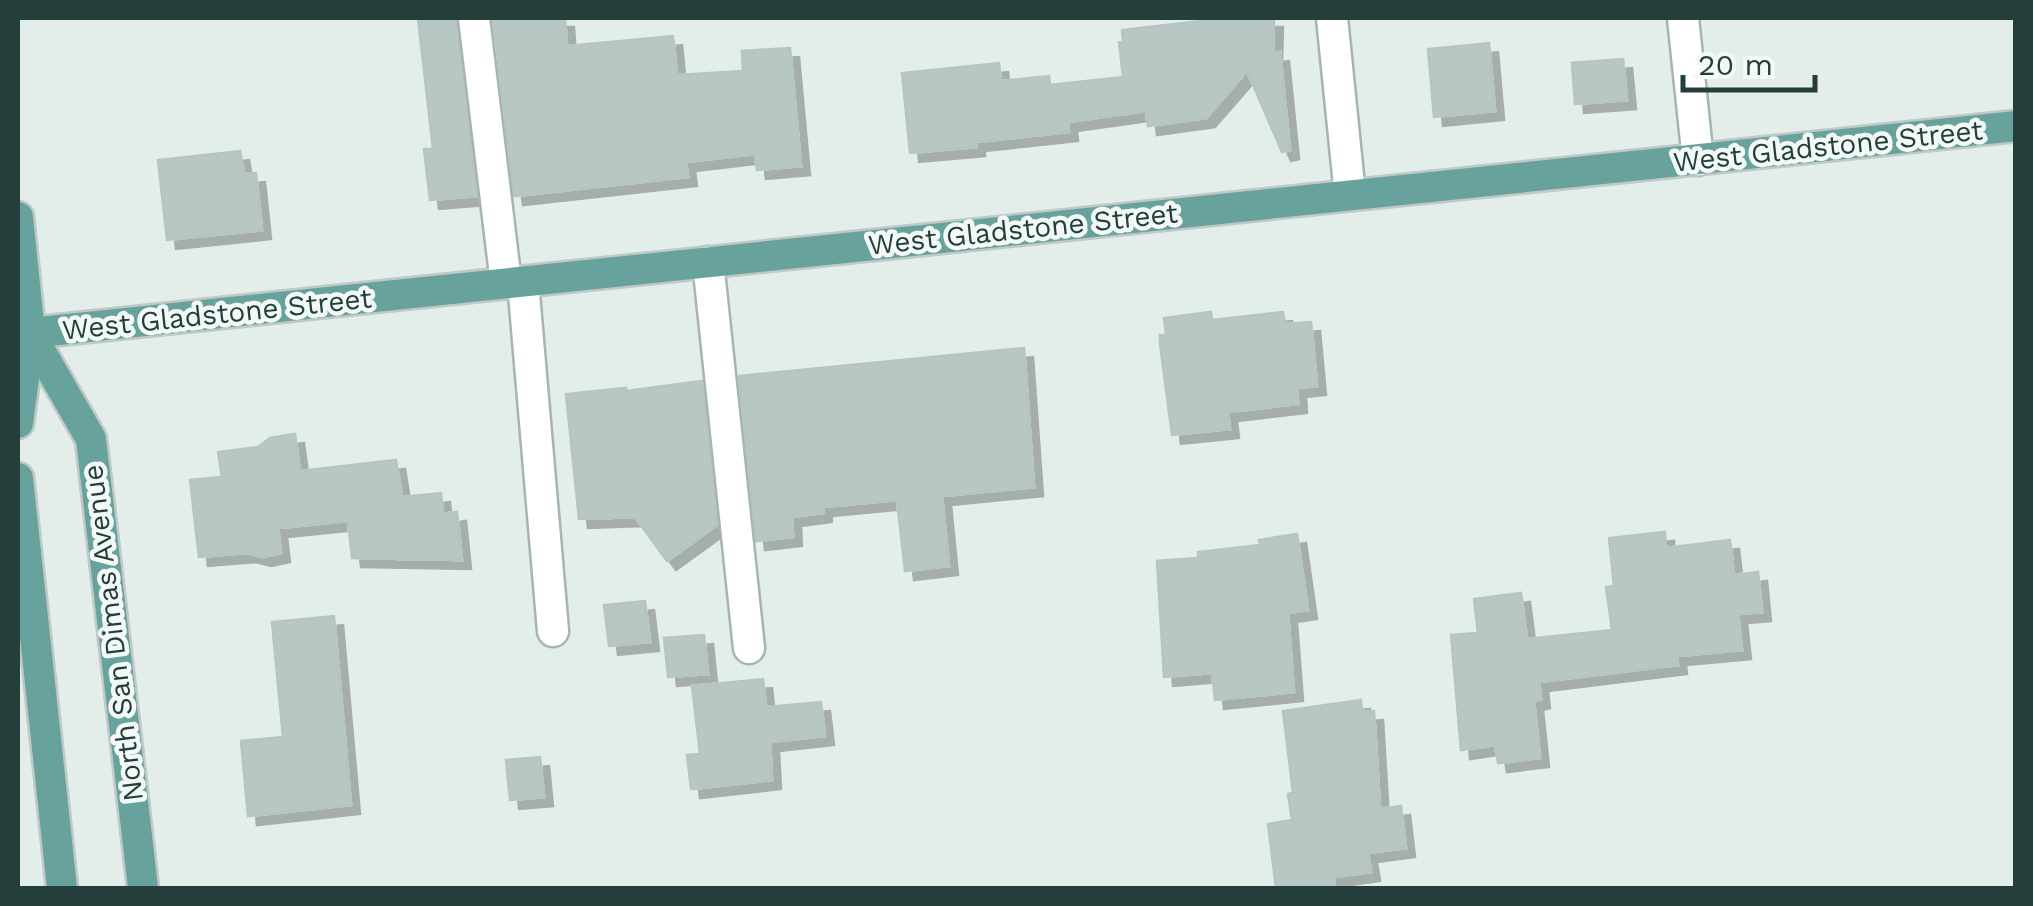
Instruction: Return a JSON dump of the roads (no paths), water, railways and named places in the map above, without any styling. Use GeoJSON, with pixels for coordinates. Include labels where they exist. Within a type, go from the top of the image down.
{"type":"FeatureCollection","features":[{"type":"Feature","properties":{"kind":"main road","name":"West Gladstone Street"},"geometry":{"type":"LineString","coordinates":[[24,334],[2016,126]]}},
{"type":"Feature","properties":{"kind":"main road","name":"North San Dimas Avenue"},"geometry":{"type":"LineString","coordinates":[[18,216],[24,334],[18,423]]}},
{"type":"Feature","properties":{"kind":"main road","name":"North San Dimas Avenue"},"geometry":{"type":"LineString","coordinates":[[24,334],[91,439],[142,888]]}},
{"type":"Feature","properties":{"kind":"main road"},"geometry":{"type":"LineString","coordinates":[[18,478],[62,888]]}},
{"type":"Feature","properties":{"kind":"street"},"geometry":{"type":"LineString","coordinates":[[474,18],[514,283],[553,631]]}},
{"type":"Feature","properties":{"kind":"street"},"geometry":{"type":"LineString","coordinates":[[1332,18],[1350,196]]}},
{"type":"Feature","properties":{"kind":"street"},"geometry":{"type":"LineString","coordinates":[[1683,18],[1698,160]]}},
{"type":"Feature","properties":{"kind":"street"},"geometry":{"type":"LineString","coordinates":[[708,262],[749,648]]}}]}
